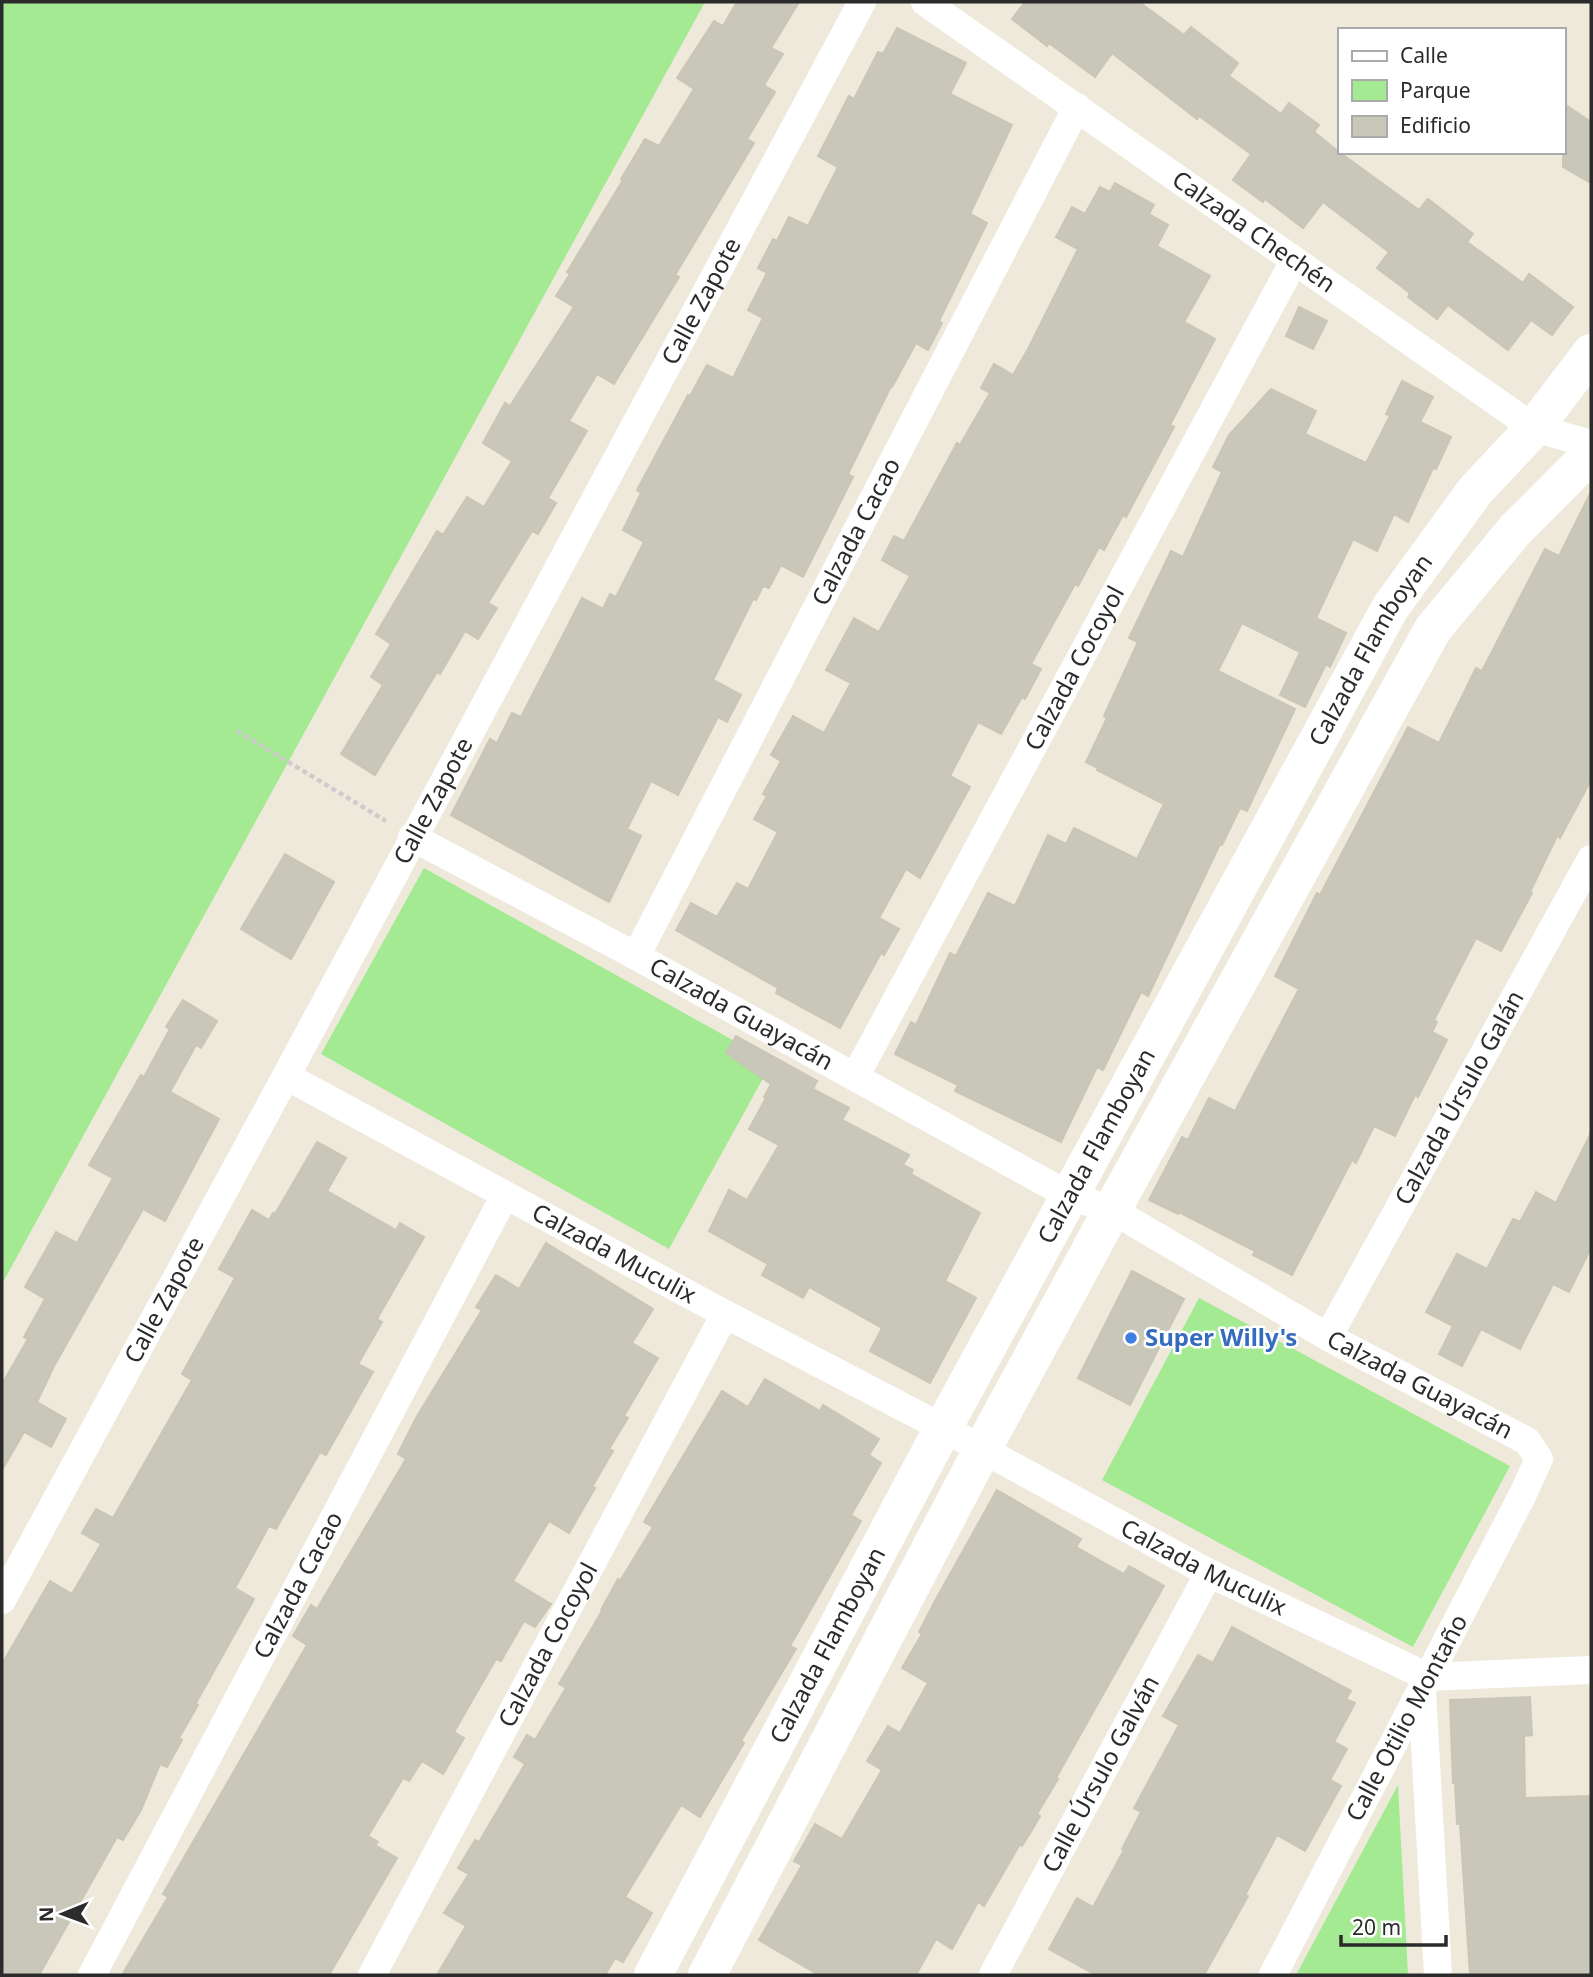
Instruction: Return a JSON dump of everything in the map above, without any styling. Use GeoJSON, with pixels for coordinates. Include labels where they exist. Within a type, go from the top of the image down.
{"type":"FeatureCollection","features":[{"type":"Feature","properties":{"kind":"main road","name":"Calzada Flamboyan"},"geometry":{"type":"LineString","coordinates":[[653,1975],[943,1428],[1390,608],[1475,491],[1534,428],[1591,353]]}},
{"type":"Feature","properties":{"kind":"main road","name":"Calzada Flamboyan"},"geometry":{"type":"LineString","coordinates":[[707,1975],[982,1450],[1433,629],[1515,530],[1591,454]]}},
{"type":"Feature","properties":{"kind":"street","name":"Calle Zapote"},"geometry":{"type":"LineString","coordinates":[[2,1600],[862,2]]}},
{"type":"Feature","properties":{"kind":"street","name":"Calzada Chechén"},"geometry":{"type":"LineString","coordinates":[[925,2],[1534,428],[1591,444]]}},
{"type":"Feature","properties":{"kind":"street","name":"Calzada Cacao"},"geometry":{"type":"LineString","coordinates":[[636,956],[1077,107]]}},
{"type":"Feature","properties":{"kind":"street","name":"Calzada Cocoyol"},"geometry":{"type":"LineString","coordinates":[[855,1077],[1294,261]]}},
{"type":"Feature","properties":{"kind":"street","name":"Calzada Guayacán"},"geometry":{"type":"LineString","coordinates":[[412,837],[636,956],[1070,1196],[1112,1210],[1328,1336],[1527,1441],[1539,1459]]}},
{"type":"Feature","properties":{"kind":"street","name":"Calzada Úrsulo Galán"},"geometry":{"type":"LineString","coordinates":[[1328,1336],[1591,859]]}},
{"type":"Feature","properties":{"kind":"street","name":"Calzada Muculix"},"geometry":{"type":"LineString","coordinates":[[286,1076],[1209,1573],[1425,1684]]}},
{"type":"Feature","properties":{"kind":"street","name":"Calzada Cacao"},"geometry":{"type":"LineString","coordinates":[[92,1975],[505,1195]]}},
{"type":"Feature","properties":{"kind":"street","name":"Calzada Cocoyol"},"geometry":{"type":"LineString","coordinates":[[372,1975],[724,1314]]}},
{"type":"Feature","properties":{"kind":"street","name":"Calle Otilio Montaño"},"geometry":{"type":"LineString","coordinates":[[1273,1975],[1539,1459]]}},
{"type":"Feature","properties":{"kind":"street","name":"Calle Úrsulo Galván"},"geometry":{"type":"LineString","coordinates":[[993,1975],[1209,1573]]}},
{"type":"Feature","properties":{"kind":"street"},"geometry":{"type":"LineString","coordinates":[[1438,1975],[1425,1684],[1591,1670]]}},
{"type":"Feature","properties":{"kind":"path"},"geometry":{"type":"LineString","coordinates":[[237,731],[412,837]]}},
{"type":"Feature","properties":{"kind":"green space"},"geometry":{"type":"Polygon","coordinates":[[[2,2],[705,2],[2,1284],[2,2]]]}},
{"type":"Feature","properties":{"kind":"green space"},"geometry":{"type":"Polygon","coordinates":[[[424,868],[772,1062],[669,1249],[321,1054],[424,868]]]}},
{"type":"Feature","properties":{"kind":"green space"},"geometry":{"type":"Polygon","coordinates":[[[1199,1298],[1510,1466],[1413,1647],[1102,1480],[1199,1298]]]}},
{"type":"Feature","properties":{"kind":"green space"},"geometry":{"type":"Polygon","coordinates":[[[1398,1785],[1408,1975],[1296,1975],[1398,1785]]]}},
{"type":"Feature","properties":{"kind":"building"},"geometry":{"type":"Polygon","coordinates":[[[737,2],[799,2],[771,48],[783,54],[764,85],[775,92],[747,139],[754,143],[675,275],[679,277],[614,384],[597,374],[569,421],[587,431],[548,498],[556,503],[538,534],[532,531],[488,603],[497,608],[478,639],[465,631],[375,775],[341,754],[383,685],[371,677],[391,644],[376,634],[437,531],[443,535],[467,497],[484,507],[512,461],[483,443],[505,403],[510,406],[574,307],[556,296],[570,274],[567,272],[623,180],[621,179],[645,139],[659,146],[694,89],[677,78],[714,21],[723,26],[737,2]]]}},
{"type":"Feature","properties":{"kind":"building"},"geometry":{"type":"Polygon","coordinates":[[[1025,2],[1139,2],[1184,35],[1191,27],[1238,63],[1229,76],[1281,114],[1289,103],[1319,125],[1314,132],[1338,154],[1342,154],[1419,210],[1428,199],[1473,234],[1467,242],[1523,283],[1529,274],[1573,307],[1552,335],[1531,320],[1508,350],[1448,305],[1437,319],[1408,297],[1410,293],[1377,268],[1389,252],[1323,202],[1303,228],[1265,199],[1263,202],[1233,180],[1251,154],[1199,116],[1197,119],[1112,53],[1095,77],[1012,19],[1025,2]]]}},
{"type":"Feature","properties":{"kind":"building"},"geometry":{"type":"Polygon","coordinates":[[[897,28],[966,63],[950,94],[1012,125],[970,214],[987,223],[939,321],[942,323],[928,350],[916,343],[891,386],[848,474],[853,477],[803,577],[781,565],[769,588],[763,586],[756,600],[753,599],[713,680],[741,695],[727,722],[718,717],[678,795],[651,781],[627,829],[641,836],[609,902],[451,815],[490,739],[497,743],[512,713],[521,717],[582,598],[603,609],[610,594],[616,597],[644,542],[623,530],[641,493],[637,490],[707,365],[733,378],[763,318],[748,310],[767,273],[758,268],[773,239],[777,241],[789,217],[808,226],[838,167],[818,156],[849,96],[854,99],[878,52],[883,54],[897,28]]]}},
{"type":"Feature","properties":{"kind":"building"},"geometry":{"type":"Polygon","coordinates":[[[1565,104],[1591,122],[1591,183],[1563,167],[1565,104]]]}},
{"type":"Feature","properties":{"kind":"building"},"geometry":{"type":"Polygon","coordinates":[[[1115,183],[1154,205],[1149,214],[1168,225],[1157,246],[1210,276],[1184,322],[1215,339],[1170,425],[1174,427],[1126,517],[1123,515],[1104,550],[1099,547],[1078,586],[1075,584],[1031,664],[1041,669],[1025,699],[1022,697],[1001,734],[978,722],[950,776],[970,787],[920,878],[906,869],[879,918],[899,929],[884,955],[881,953],[840,1028],[776,993],[778,988],[676,930],[691,903],[717,917],[737,883],[748,889],[778,832],[754,819],[767,796],[763,794],[781,761],[771,755],[793,716],[824,733],[851,683],[826,670],[854,618],[879,632],[910,576],[882,560],[894,536],[904,541],[957,443],[960,445],[990,393],[981,388],[994,364],[1013,375],[1028,349],[1078,249],[1056,237],[1072,207],[1085,214],[1100,187],[1110,192],[1115,183]]]}},
{"type":"Feature","properties":{"kind":"building"},"geometry":{"type":"Polygon","coordinates":[[[1299,307],[1327,321],[1313,349],[1286,336],[1299,307]]]}},
{"type":"Feature","properties":{"kind":"building"},"geometry":{"type":"Polygon","coordinates":[[[1402,381],[1433,397],[1420,422],[1451,437],[1408,522],[1394,514],[1377,551],[1353,539],[1316,618],[1346,633],[1330,667],[1326,664],[1305,707],[1280,695],[1300,652],[1242,623],[1218,671],[1295,709],[1247,811],[1240,808],[1222,845],[1220,844],[1148,996],[1141,992],[1103,1070],[1097,1067],[1061,1142],[955,1091],[958,1085],[895,1054],[911,1022],[916,1025],[950,953],[956,956],[988,893],[1015,906],[1048,835],[1066,844],[1074,828],[1137,859],[1164,804],[1086,762],[1138,642],[1129,638],[1171,551],[1183,557],[1222,472],[1213,467],[1229,435],[1271,389],[1316,411],[1305,434],[1366,463],[1390,416],[1386,414],[1402,381]]]}},
{"type":"Feature","properties":{"kind":"building"},"geometry":{"type":"Polygon","coordinates":[[[1591,492],[1591,780],[1560,838],[1557,836],[1530,892],[1532,893],[1501,951],[1476,938],[1434,1020],[1437,1022],[1432,1032],[1447,1040],[1418,1097],[1415,1095],[1395,1136],[1374,1126],[1356,1163],[1352,1160],[1292,1275],[1253,1255],[1255,1251],[1179,1212],[1178,1214],[1149,1200],[1182,1137],[1188,1140],[1209,1098],[1235,1111],[1299,989],[1275,976],[1408,727],[1439,743],[1476,668],[1482,671],[1545,549],[1559,556],[1591,492]]]}},
{"type":"Feature","properties":{"kind":"building"},"geometry":{"type":"Polygon","coordinates":[[[285,854],[334,882],[291,959],[241,929],[285,854]]]}},
{"type":"Feature","properties":{"kind":"building"},"geometry":{"type":"Polygon","coordinates":[[[183,1000],[217,1021],[201,1048],[196,1045],[170,1092],[219,1119],[165,1221],[143,1209],[54,1366],[37,1402],[66,1419],[51,1447],[24,1432],[2,1470],[2,1384],[28,1339],[24,1337],[45,1299],[25,1287],[56,1232],[77,1243],[113,1178],[89,1165],[141,1075],[144,1077],[170,1029],[166,1027],[183,1000]]]}},
{"type":"Feature","properties":{"kind":"building"},"geometry":{"type":"Polygon","coordinates":[[[736,1036],[817,1081],[813,1089],[849,1108],[842,1120],[909,1155],[903,1165],[913,1170],[911,1174],[980,1213],[945,1281],[976,1298],[930,1383],[870,1351],[882,1328],[809,1287],[803,1298],[762,1275],[768,1264],[709,1231],[729,1190],[747,1200],[779,1145],[749,1129],[771,1084],[726,1053],[736,1036]]]}},
{"type":"Feature","properties":{"kind":"building"},"geometry":{"type":"Polygon","coordinates":[[[1591,1133],[1591,1248],[1569,1292],[1553,1284],[1520,1349],[1481,1329],[1462,1366],[1439,1354],[1453,1326],[1426,1312],[1457,1254],[1487,1269],[1513,1219],[1520,1222],[1536,1192],[1556,1203],[1591,1133]]]}},
{"type":"Feature","properties":{"kind":"building"},"geometry":{"type":"Polygon","coordinates":[[[317,1142],[346,1158],[327,1191],[396,1230],[400,1223],[424,1237],[377,1319],[382,1322],[358,1364],[373,1372],[326,1455],[320,1452],[276,1529],[269,1526],[235,1588],[254,1599],[196,1703],[198,1705],[179,1738],[182,1740],[167,1767],[160,1764],[141,1810],[123,1840],[117,1837],[39,1975],[2,1975],[2,1664],[50,1581],[72,1594],[101,1544],[82,1533],[96,1509],[113,1518],[192,1380],[182,1374],[235,1278],[219,1269],[252,1210],[269,1220],[273,1213],[275,1214],[317,1142]]]}},
{"type":"Feature","properties":{"kind":"building"},"geometry":{"type":"Polygon","coordinates":[[[546,1243],[653,1309],[632,1343],[658,1358],[624,1416],[628,1418],[609,1449],[613,1451],[569,1533],[549,1521],[513,1581],[551,1604],[535,1627],[524,1621],[501,1661],[496,1659],[454,1732],[464,1738],[443,1774],[422,1761],[409,1781],[403,1778],[368,1836],[378,1842],[375,1845],[397,1858],[329,1975],[122,1975],[168,1897],[163,1894],[307,1645],[293,1636],[311,1605],[317,1609],[406,1459],[398,1454],[416,1418],[482,1310],[476,1307],[496,1275],[519,1289],[546,1243]]]}},
{"type":"Feature","properties":{"kind":"building","name":"Super Willy's"},"geometry":{"type":"Polygon","coordinates":[[[1132,1271],[1184,1299],[1130,1405],[1078,1378],[1132,1271]]]}},
{"type":"Feature","properties":{"kind":"building"},"geometry":{"type":"Polygon","coordinates":[[[765,1379],[820,1411],[823,1405],[879,1439],[869,1455],[881,1463],[851,1515],[861,1521],[790,1646],[796,1649],[741,1741],[744,1743],[700,1817],[681,1805],[625,1897],[652,1913],[623,1962],[615,1958],[605,1975],[437,1975],[466,1926],[444,1913],[469,1874],[458,1868],[475,1840],[479,1842],[525,1764],[514,1757],[527,1735],[535,1740],[566,1688],[559,1684],[618,1579],[620,1581],[653,1527],[644,1522],[722,1391],[748,1407],[765,1379]]]}},
{"type":"Feature","properties":{"kind":"building"},"geometry":{"type":"Polygon","coordinates":[[[997,1490],[1081,1539],[1076,1547],[1124,1574],[1129,1566],[1164,1586],[1056,1778],[1058,1779],[1037,1814],[1040,1816],[1032,1830],[1022,1846],[1020,1844],[984,1906],[978,1902],[952,1949],[936,1939],[916,1975],[819,1975],[759,1940],[802,1865],[794,1861],[815,1824],[842,1839],[882,1770],[867,1761],[888,1726],[900,1733],[928,1683],[902,1668],[922,1634],[919,1632],[935,1601],[997,1490]]]}},
{"type":"Feature","properties":{"kind":"building"},"geometry":{"type":"Polygon","coordinates":[[[1232,1627],[1351,1691],[1346,1699],[1355,1703],[1334,1742],[1347,1749],[1330,1780],[1341,1786],[1305,1851],[1277,1835],[1245,1895],[1248,1896],[1204,1975],[1096,1975],[1049,1949],[1077,1898],[1093,1907],[1141,1812],[1134,1808],[1179,1725],[1163,1716],[1198,1655],[1213,1663],[1232,1627]]]}},
{"type":"Feature","properties":{"kind":"building"},"geometry":{"type":"Polygon","coordinates":[[[1530,1697],[1532,1735],[1524,1736],[1525,1798],[1591,1796],[1591,1975],[1470,1975],[1460,1824],[1457,1824],[1453,1783],[1450,1700],[1530,1697]]]}},
{"type":"Feature","properties":{"kind":"place","name":"Super Willy's"},"geometry":{"type":"Point","coordinates":[1131,1338]}}]}
